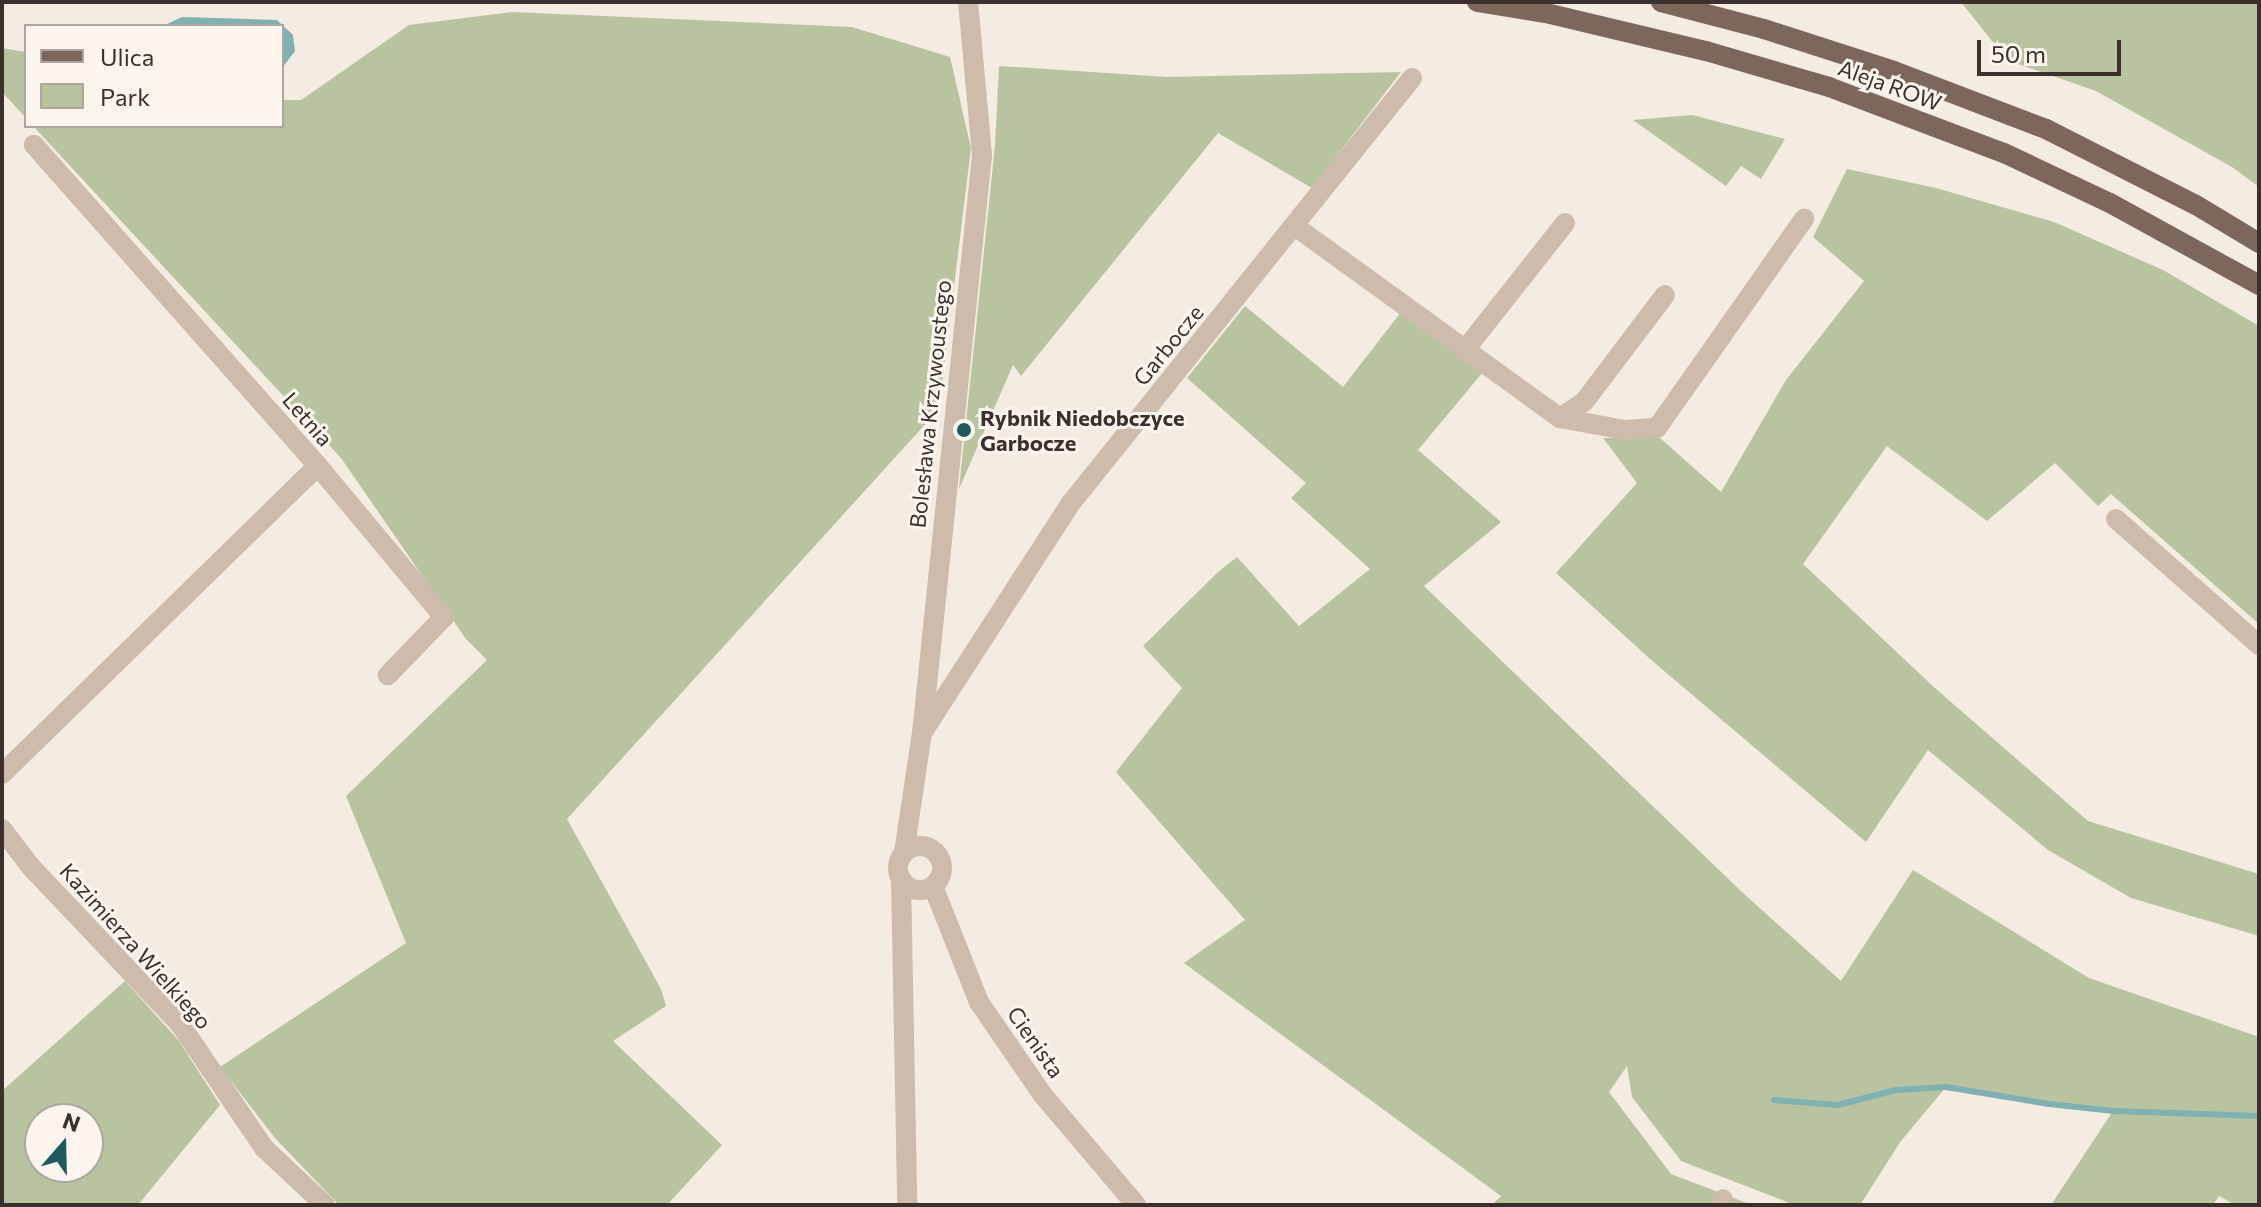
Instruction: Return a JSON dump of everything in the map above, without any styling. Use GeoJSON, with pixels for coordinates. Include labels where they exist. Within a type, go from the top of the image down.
{"type":"FeatureCollection","features":[{"type":"Feature","properties":{"kind":"main road","name":"Aleja ROW"},"geometry":{"type":"LineString","coordinates":[[1477,2],[1546,13],[1677,44],[1829,87],[2004,153],[2110,203],[2259,285]]}},
{"type":"Feature","properties":{"kind":"main road","name":"Aleja ROW"},"geometry":{"type":"LineString","coordinates":[[1661,2],[1764,29],[1894,71],[2046,129],[2185,199],[2259,243]]}},
{"type":"Feature","properties":{"kind":"street","name":"Bolesława Krzywoustego"},"geometry":{"type":"LineString","coordinates":[[904,853],[922,733],[982,155],[968,6]]}},
{"type":"Feature","properties":{"kind":"street","name":"Garbocze"},"geometry":{"type":"LineString","coordinates":[[922,733],[1071,503],[1296,227],[1412,78]]}},
{"type":"Feature","properties":{"kind":"street","name":"Letnia"},"geometry":{"type":"LineString","coordinates":[[2,774],[318,466],[34,145]]}},
{"type":"Feature","properties":{"kind":"street"},"geometry":{"type":"LineString","coordinates":[[1296,227],[1560,418],[1625,430],[1657,428],[1804,219]]}},
{"type":"Feature","properties":{"kind":"street"},"geometry":{"type":"LineString","coordinates":[[1464,351],[1565,223]]}},
{"type":"Feature","properties":{"kind":"street"},"geometry":{"type":"LineString","coordinates":[[1560,418],[1584,402],[1665,295]]}},
{"type":"Feature","properties":{"kind":"street"},"geometry":{"type":"LineString","coordinates":[[318,466],[444,617],[388,675]]}},
{"type":"Feature","properties":{"kind":"street"},"geometry":{"type":"LineString","coordinates":[[2116,519],[2259,645]]}},
{"type":"Feature","properties":{"kind":"street"},"geometry":{"type":"LineString","coordinates":[[903,947],[913,905],[942,867],[921,824],[909,812]]}},
{"type":"Feature","properties":{"kind":"street","name":"Kazimierza Wielkiego"},"geometry":{"type":"LineString","coordinates":[[2,829],[31,867],[180,1024],[264,1148],[325,1205]]}},
{"type":"Feature","properties":{"kind":"street"},"geometry":{"type":"LineString","coordinates":[[907,1205],[903,947],[898,866],[904,853],[917,847],[931,849]]}},
{"type":"Feature","properties":{"kind":"street"},"geometry":{"type":"LineString","coordinates":[[901,879],[910,887],[927,888]]}},
{"type":"Feature","properties":{"kind":"street","name":"Cienista"},"geometry":{"type":"LineString","coordinates":[[927,888],[979,1002],[1042,1094],[1136,1205]]}},
{"type":"Feature","properties":{"kind":"green space"},"geometry":{"type":"Polygon","coordinates":[[[1961,2],[2259,2],[2259,187],[2232,167],[2096,91],[2007,60],[1961,2]]]}},
{"type":"Feature","properties":{"kind":"green space"},"geometry":{"type":"Polygon","coordinates":[[[512,12],[852,27],[950,57],[971,148],[939,409],[567,819],[661,989],[666,1006],[613,1041],[722,1145],[667,1205],[339,1205],[275,1138],[220,1067],[406,943],[346,796],[487,660],[466,639],[341,458],[35,128],[284,128],[284,100],[301,100],[409,25],[512,12]]]}},
{"type":"Feature","properties":{"kind":"green space"},"geometry":{"type":"Polygon","coordinates":[[[2,48],[24,52],[24,116],[2,92],[2,48]]]}},
{"type":"Feature","properties":{"kind":"green space"},"geometry":{"type":"Polygon","coordinates":[[[999,66],[1167,77],[1401,72],[1312,188],[1218,133],[1021,376],[1013,365],[959,489],[995,146],[999,66]]]}},
{"type":"Feature","properties":{"kind":"green space"},"geometry":{"type":"Polygon","coordinates":[[[1692,115],[1785,139],[1761,179],[1741,166],[1726,186],[1633,120],[1692,115]]]}},
{"type":"Feature","properties":{"kind":"green space"},"geometry":{"type":"Polygon","coordinates":[[[1847,169],[1936,188],[2054,222],[2163,270],[2259,326],[2259,624],[2111,494],[2098,506],[2055,463],[1987,521],[1887,446],[1803,564],[1936,689],[2088,821],[2259,874],[2259,936],[2131,898],[2048,850],[1928,750],[1866,842],[1650,659],[1556,573],[1637,483],[1603,438],[1660,438],[1721,492],[1786,380],[1864,281],[1813,237],[1847,169]]]}},
{"type":"Feature","properties":{"kind":"green space"},"geometry":{"type":"Polygon","coordinates":[[[1245,306],[1343,387],[1401,312],[1483,372],[1418,450],[1501,522],[1424,586],[1743,893],[1841,981],[1913,870],[2089,978],[2259,1037],[2259,1205],[2235,1205],[2219,1196],[2213,1205],[2051,1205],[2113,1111],[1946,1087],[1901,1141],[1860,1205],[1795,1205],[1681,1161],[1632,1097],[1627,1066],[1609,1092],[1671,1174],[1752,1205],[1492,1205],[1501,1196],[1184,963],[1245,920],[1116,772],[1182,688],[1143,646],[1237,557],[1299,626],[1370,569],[1291,498],[1306,483],[1187,378],[1245,306]]]}},
{"type":"Feature","properties":{"kind":"green space"},"geometry":{"type":"Polygon","coordinates":[[[125,981],[179,1041],[220,1105],[138,1205],[2,1205],[2,1091],[125,981]]]}},
{"type":"Feature","properties":{"kind":"water"},"geometry":{"type":"Polygon","coordinates":[[[182,17],[277,20],[281,24],[167,24],[182,17]]]}},
{"type":"Feature","properties":{"kind":"water"},"geometry":{"type":"Polygon","coordinates":[[[284,27],[293,35],[295,51],[284,65],[284,27]]]}},
{"type":"Feature","properties":{"kind":"waterway"},"geometry":{"type":"LineString","coordinates":[[1774,1100],[1838,1105],[1896,1090],[1946,1087],[2114,1111],[2259,1116]]}},
{"type":"Feature","properties":{"kind":"place","name":"Rybnik Niedobczyce Garbocze"},"geometry":{"type":"Point","coordinates":[964,430]}}]}
